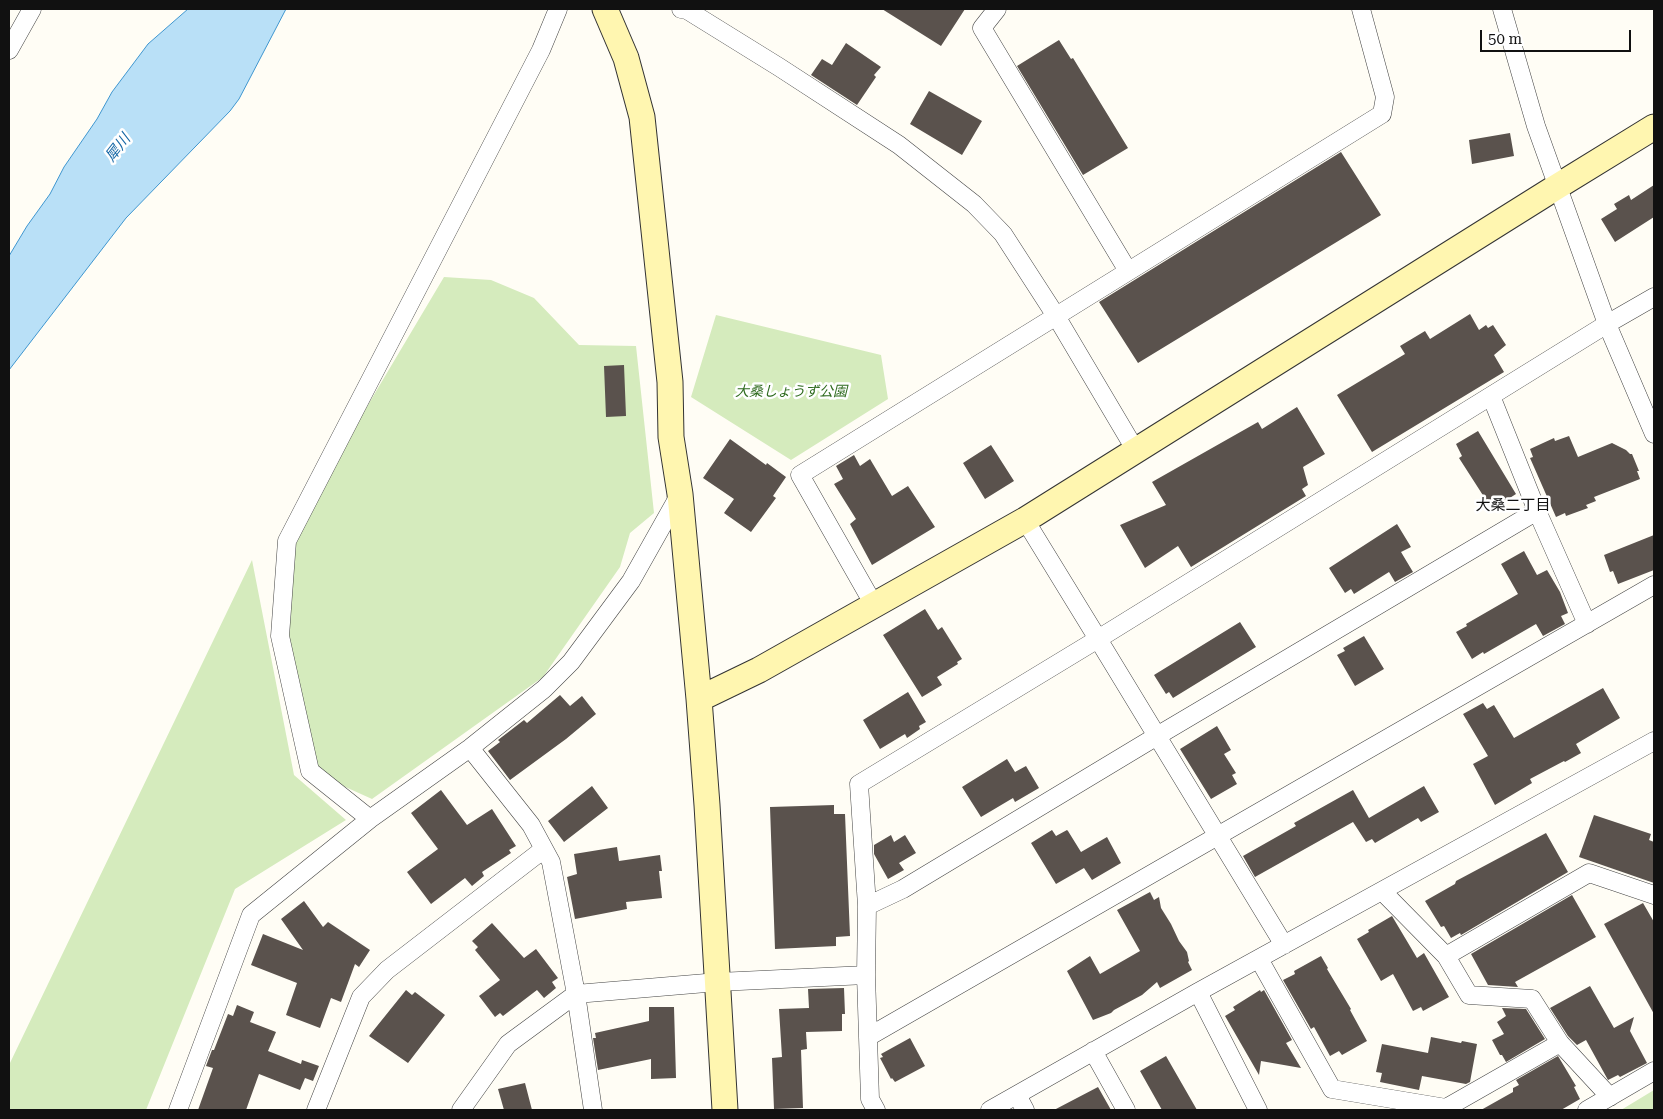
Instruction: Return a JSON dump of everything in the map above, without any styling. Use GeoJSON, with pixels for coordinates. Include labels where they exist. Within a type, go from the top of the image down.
{"type":"FeatureCollection","features":[{"type":"Feature","properties":{"kind":"street"},"geometry":{"type":"LineString","coordinates":[[9,50],[32,9]]}},
{"type":"Feature","properties":{"kind":"street"},"geometry":{"type":"LineString","coordinates":[[370,819],[310,770],[280,636],[287,541],[536,58],[558,9]]}},
{"type":"Feature","properties":{"kind":"street"},"geometry":{"type":"LineString","coordinates":[[605,9],[626,58],[642,117],[670,382],[670,436],[680,494],[699,699],[725,1110]]}},
{"type":"Feature","properties":{"kind":"street"},"geometry":{"type":"LineString","coordinates":[[682,9],[687,10],[779,67],[899,145],[974,204],[1003,234],[1056,316],[1136,450]]}},
{"type":"Feature","properties":{"kind":"street"},"geometry":{"type":"LineString","coordinates":[[997,9],[982,28],[1128,271]]}},
{"type":"Feature","properties":{"kind":"street"},"geometry":{"type":"LineString","coordinates":[[874,605],[800,474],[1382,114],[1384,97],[1361,9]]}},
{"type":"Feature","properties":{"kind":"street"},"geometry":{"type":"LineString","coordinates":[[1502,9],[1536,126],[1607,324],[1654,434]]}},
{"type":"Feature","properties":{"kind":"street"},"geometry":{"type":"LineString","coordinates":[[699,699],[759,670],[1025,520],[1654,127]]}},
{"type":"Feature","properties":{"kind":"street"},"geometry":{"type":"LineString","coordinates":[[876,1110],[870,1099],[866,975],[867,906],[859,784],[1098,639],[1607,324],[1654,297]]}},
{"type":"Feature","properties":{"kind":"street"},"geometry":{"type":"LineString","coordinates":[[1491,396],[1537,511],[1587,624]]}},
{"type":"Feature","properties":{"kind":"street"},"geometry":{"type":"LineString","coordinates":[[178,1110],[252,915],[370,819],[470,748],[544,689],[571,662],[632,581],[680,494]]}},
{"type":"Feature","properties":{"kind":"street"},"geometry":{"type":"LineString","coordinates":[[867,906],[903,890],[1157,736],[1537,511]]}},
{"type":"Feature","properties":{"kind":"street"},"geometry":{"type":"LineString","coordinates":[[1025,520],[1284,945]]}},
{"type":"Feature","properties":{"kind":"street"},"geometry":{"type":"LineString","coordinates":[[868,1037],[1654,585]]}},
{"type":"Feature","properties":{"kind":"street"},"geometry":{"type":"LineString","coordinates":[[990,1110],[1198,992],[1654,741]]}},
{"type":"Feature","properties":{"kind":"street"},"geometry":{"type":"LineString","coordinates":[[470,748],[531,825],[550,862],[576,994],[593,1110]]}},
{"type":"Feature","properties":{"kind":"street"},"geometry":{"type":"LineString","coordinates":[[316,1110],[361,997],[387,970],[544,849]]}},
{"type":"Feature","properties":{"kind":"street"},"geometry":{"type":"LineString","coordinates":[[1446,956],[1589,873],[1654,895]]}},
{"type":"Feature","properties":{"kind":"street"},"geometry":{"type":"LineString","coordinates":[[1382,891],[1446,956],[1469,995],[1532,998],[1560,1043],[1610,1097]]}},
{"type":"Feature","properties":{"kind":"street"},"geometry":{"type":"LineString","coordinates":[[1259,959],[1332,1089],[1446,1108],[1560,1043]]}},
{"type":"Feature","properties":{"kind":"street"},"geometry":{"type":"LineString","coordinates":[[461,1110],[508,1044],[576,994],[718,982],[866,975]]}},
{"type":"Feature","properties":{"kind":"street"},"geometry":{"type":"LineString","coordinates":[[1198,992],[1258,1110]]}},
{"type":"Feature","properties":{"kind":"street"},"geometry":{"type":"LineString","coordinates":[[1093,1051],[1126,1110]]}},
{"type":"Feature","properties":{"kind":"street"},"geometry":{"type":"LineString","coordinates":[[1587,1110],[1654,1071]]}},
{"type":"Feature","properties":{"kind":"street"},"geometry":{"type":"LineString","coordinates":[[1017,1095],[1026,1110]]}},
{"type":"Feature","properties":{"kind":"green space"},"geometry":{"type":"Polygon","coordinates":[[[444,277],[491,280],[534,298],[579,345],[636,346],[654,513],[630,533],[620,567],[543,677],[372,799],[310,771],[280,636],[287,541],[444,277]]]}},
{"type":"Feature","properties":{"kind":"green space","name":"大桑しょうず公園"},"geometry":{"type":"Polygon","coordinates":[[[716,315],[881,355],[888,399],[791,460],[691,397],[716,315]]]}},
{"type":"Feature","properties":{"kind":"green space"},"geometry":{"type":"Polygon","coordinates":[[[252,560],[294,775],[346,820],[235,889],[146,1110],[9,1110],[9,1065],[252,560]]]}},
{"type":"Feature","properties":{"kind":"green space"},"geometry":{"type":"Polygon","coordinates":[[[1654,1090],[1654,1110],[1621,1110],[1654,1090]]]}},
{"type":"Feature","properties":{"kind":"water","name":"犀川"},"geometry":{"type":"Polygon","coordinates":[[[188,9],[286,9],[239,99],[230,111],[126,218],[9,370],[9,256],[27,226],[50,194],[64,167],[97,119],[112,92],[148,44],[188,9]]]}},
{"type":"Feature","properties":{"kind":"building"},"geometry":{"type":"Polygon","coordinates":[[[882,9],[965,9],[941,46],[882,9]]]}},
{"type":"Feature","properties":{"kind":"building"},"geometry":{"type":"Polygon","coordinates":[[[1059,40],[1071,59],[1073,58],[1128,148],[1083,175],[1017,66],[1059,40]]]}},
{"type":"Feature","properties":{"kind":"building"},"geometry":{"type":"Polygon","coordinates":[[[846,43],[881,67],[874,75],[876,77],[857,105],[811,75],[822,59],[832,65],[846,43]]]}},
{"type":"Feature","properties":{"kind":"building"},"geometry":{"type":"Polygon","coordinates":[[[929,91],[982,121],[962,155],[910,124],[929,91]]]}},
{"type":"Feature","properties":{"kind":"building"},"geometry":{"type":"Polygon","coordinates":[[[1510,133],[1514,156],[1472,164],[1469,140],[1510,133]]]}},
{"type":"Feature","properties":{"kind":"building"},"geometry":{"type":"Polygon","coordinates":[[[1341,152],[1381,215],[1138,363],[1099,302],[1341,152]]]}},
{"type":"Feature","properties":{"kind":"building"},"geometry":{"type":"Polygon","coordinates":[[[1654,185],[1654,217],[1615,242],[1601,219],[1617,209],[1614,204],[1629,195],[1631,200],[1654,185]]]}},
{"type":"Feature","properties":{"kind":"building"},"geometry":{"type":"Polygon","coordinates":[[[1470,314],[1479,330],[1486,325],[1488,328],[1493,325],[1506,345],[1494,355],[1504,372],[1372,452],[1337,395],[1405,354],[1400,346],[1425,331],[1430,339],[1470,314]]]}},
{"type":"Feature","properties":{"kind":"building"},"geometry":{"type":"Polygon","coordinates":[[[624,365],[626,416],[606,417],[604,366],[624,365]]]}},
{"type":"Feature","properties":{"kind":"building"},"geometry":{"type":"Polygon","coordinates":[[[1297,407],[1325,454],[1303,467],[1308,485],[1302,489],[1306,496],[1191,567],[1178,546],[1145,568],[1120,525],[1166,505],[1152,482],[1258,422],[1262,429],[1297,407]]]}},
{"type":"Feature","properties":{"kind":"building"},"geometry":{"type":"Polygon","coordinates":[[[1478,431],[1516,494],[1494,508],[1488,499],[1486,500],[1459,458],[1462,456],[1456,444],[1478,431]]]}},
{"type":"Feature","properties":{"kind":"building"},"geometry":{"type":"Polygon","coordinates":[[[1569,436],[1578,457],[1612,443],[1626,450],[1632,454],[1640,479],[1594,497],[1596,501],[1586,505],[1588,508],[1566,516],[1565,513],[1556,517],[1530,458],[1533,457],[1530,449],[1554,438],[1555,441],[1569,436]]]}},
{"type":"Feature","properties":{"kind":"building"},"geometry":{"type":"Polygon","coordinates":[[[730,439],[786,477],[773,496],[776,498],[751,532],[724,513],[734,499],[703,478],[730,439]]]}},
{"type":"Feature","properties":{"kind":"building"},"geometry":{"type":"Polygon","coordinates":[[[991,445],[1014,481],[985,499],[963,463],[991,445]]]}},
{"type":"Feature","properties":{"kind":"building"},"geometry":{"type":"Polygon","coordinates":[[[854,455],[860,466],[870,459],[892,496],[908,486],[935,527],[872,565],[850,524],[856,519],[834,484],[843,479],[836,466],[854,455]]]}},
{"type":"Feature","properties":{"kind":"building"},"geometry":{"type":"Polygon","coordinates":[[[1397,524],[1411,547],[1401,552],[1413,572],[1395,582],[1389,572],[1354,594],[1351,589],[1345,593],[1329,568],[1397,524]]]}},
{"type":"Feature","properties":{"kind":"building"},"geometry":{"type":"Polygon","coordinates":[[[1654,535],[1654,570],[1618,584],[1613,571],[1610,572],[1604,555],[1654,535]]]}},
{"type":"Feature","properties":{"kind":"building"},"geometry":{"type":"Polygon","coordinates":[[[1524,551],[1537,575],[1547,570],[1560,592],[1568,613],[1561,616],[1565,624],[1543,636],[1536,624],[1472,659],[1456,632],[1467,626],[1466,624],[1518,594],[1501,564],[1524,551]]]}},
{"type":"Feature","properties":{"kind":"building"},"geometry":{"type":"Polygon","coordinates":[[[925,609],[938,630],[942,627],[962,659],[957,662],[958,664],[937,677],[942,685],[922,697],[883,635],[925,609]]]}},
{"type":"Feature","properties":{"kind":"building"},"geometry":{"type":"Polygon","coordinates":[[[1240,622],[1256,647],[1173,698],[1169,692],[1166,694],[1154,675],[1240,622]]]}},
{"type":"Feature","properties":{"kind":"building"},"geometry":{"type":"Polygon","coordinates":[[[1364,636],[1384,669],[1355,686],[1337,655],[1345,651],[1343,648],[1364,636]]]}},
{"type":"Feature","properties":{"kind":"building"},"geometry":{"type":"Polygon","coordinates":[[[1603,688],[1620,718],[1576,744],[1581,753],[1530,779],[1532,783],[1495,805],[1473,764],[1488,756],[1463,714],[1483,703],[1487,709],[1494,705],[1514,738],[1603,688]]]}},
{"type":"Feature","properties":{"kind":"building"},"geometry":{"type":"Polygon","coordinates":[[[908,692],[926,722],[907,738],[905,734],[880,749],[863,720],[908,692]]]}},
{"type":"Feature","properties":{"kind":"building"},"geometry":{"type":"Polygon","coordinates":[[[560,695],[570,706],[582,696],[596,714],[566,739],[510,780],[488,751],[500,742],[498,740],[524,720],[527,723],[560,695]]]}},
{"type":"Feature","properties":{"kind":"building"},"geometry":{"type":"Polygon","coordinates":[[[1217,726],[1231,750],[1224,754],[1236,773],[1232,775],[1237,784],[1211,799],[1180,749],[1217,726]]]}},
{"type":"Feature","properties":{"kind":"building"},"geometry":{"type":"Polygon","coordinates":[[[1007,759],[1015,772],[1026,766],[1039,788],[1015,802],[1013,798],[981,817],[962,787],[1007,759]]]}},
{"type":"Feature","properties":{"kind":"building"},"geometry":{"type":"Polygon","coordinates":[[[592,786],[608,808],[564,842],[548,821],[592,786]]]}},
{"type":"Feature","properties":{"kind":"building"},"geometry":{"type":"Polygon","coordinates":[[[1424,786],[1439,812],[1421,822],[1418,818],[1375,843],[1372,839],[1366,842],[1353,822],[1255,877],[1243,856],[1296,826],[1294,823],[1353,790],[1369,818],[1424,786]]]}},
{"type":"Feature","properties":{"kind":"building"},"geometry":{"type":"Polygon","coordinates":[[[441,790],[467,825],[492,809],[516,846],[509,850],[511,853],[482,872],[484,876],[472,886],[465,878],[431,904],[407,872],[438,849],[411,813],[441,790]]]}},
{"type":"Feature","properties":{"kind":"building"},"geometry":{"type":"Polygon","coordinates":[[[834,805],[834,814],[845,814],[850,936],[836,937],[836,946],[775,949],[770,807],[834,805]]]}},
{"type":"Feature","properties":{"kind":"building"},"geometry":{"type":"Polygon","coordinates":[[[1594,815],[1651,834],[1649,840],[1654,842],[1654,883],[1579,857],[1594,815]]]}},
{"type":"Feature","properties":{"kind":"building"},"geometry":{"type":"Polygon","coordinates":[[[1052,830],[1056,836],[1067,830],[1081,852],[1107,837],[1121,863],[1092,880],[1084,868],[1056,884],[1031,843],[1052,830]]]}},
{"type":"Feature","properties":{"kind":"building"},"geometry":{"type":"Polygon","coordinates":[[[1546,833],[1568,872],[1461,935],[1460,933],[1451,938],[1444,926],[1441,927],[1425,901],[1455,884],[1456,881],[1546,833]]]}},
{"type":"Feature","properties":{"kind":"building"},"geometry":{"type":"Polygon","coordinates":[[[891,835],[894,842],[905,835],[916,853],[899,863],[904,870],[888,879],[874,854],[874,845],[891,835]]]}},
{"type":"Feature","properties":{"kind":"building"},"geometry":{"type":"Polygon","coordinates":[[[617,847],[619,861],[660,855],[662,871],[659,871],[662,898],[626,902],[627,909],[575,919],[567,877],[577,874],[574,854],[617,847]]]}},
{"type":"Feature","properties":{"kind":"building"},"geometry":{"type":"Polygon","coordinates":[[[1150,892],[1154,900],[1159,897],[1161,908],[1187,952],[1188,962],[1192,970],[1160,988],[1157,982],[1142,995],[1111,1013],[1093,1020],[1067,971],[1090,956],[1100,974],[1140,951],[1117,910],[1150,892]]]}},
{"type":"Feature","properties":{"kind":"building"},"geometry":{"type":"Polygon","coordinates":[[[1572,895],[1596,937],[1515,982],[1518,987],[1488,985],[1471,954],[1572,895]]]}},
{"type":"Feature","properties":{"kind":"building"},"geometry":{"type":"Polygon","coordinates":[[[304,901],[323,927],[328,922],[370,950],[359,967],[355,964],[341,1002],[331,998],[320,1028],[286,1015],[297,983],[251,965],[263,934],[303,950],[281,919],[304,901]]]}},
{"type":"Feature","properties":{"kind":"building"},"geometry":{"type":"Polygon","coordinates":[[[1643,903],[1654,922],[1654,1014],[1604,924],[1643,903]]]}},
{"type":"Feature","properties":{"kind":"building"},"geometry":{"type":"Polygon","coordinates":[[[1392,916],[1417,958],[1424,953],[1449,997],[1423,1011],[1421,1007],[1413,1011],[1393,974],[1381,981],[1357,939],[1392,916]]]}},
{"type":"Feature","properties":{"kind":"building"},"geometry":{"type":"Polygon","coordinates":[[[492,923],[524,958],[536,949],[558,978],[552,982],[556,988],[544,998],[537,990],[503,1016],[500,1013],[495,1017],[479,996],[500,980],[475,950],[478,947],[472,941],[492,923]]]}},
{"type":"Feature","properties":{"kind":"building"},"geometry":{"type":"Polygon","coordinates":[[[1321,956],[1367,1041],[1342,1055],[1339,1051],[1330,1056],[1314,1027],[1311,1029],[1283,980],[1295,974],[1294,971],[1321,956]]]}},
{"type":"Feature","properties":{"kind":"building"},"geometry":{"type":"Polygon","coordinates":[[[1590,986],[1614,1028],[1634,1017],[1630,1031],[1647,1063],[1620,1077],[1618,1075],[1608,1080],[1586,1040],[1577,1045],[1568,1036],[1550,1008],[1590,986]]]}},
{"type":"Feature","properties":{"kind":"building"},"geometry":{"type":"Polygon","coordinates":[[[844,988],[845,1014],[842,1014],[842,1031],[806,1032],[807,1049],[801,1050],[803,1108],[774,1109],[772,1058],[782,1057],[779,1009],[809,1008],[808,989],[844,988]]]}},
{"type":"Feature","properties":{"kind":"building"},"geometry":{"type":"Polygon","coordinates":[[[406,990],[412,995],[415,992],[445,1015],[408,1063],[369,1036],[406,990]]]}},
{"type":"Feature","properties":{"kind":"building"},"geometry":{"type":"Polygon","coordinates":[[[1260,990],[1261,992],[1264,990],[1292,1040],[1286,1043],[1301,1068],[1261,1061],[1259,1075],[1225,1016],[1235,1010],[1233,1007],[1260,990]]]}},
{"type":"Feature","properties":{"kind":"building"},"geometry":{"type":"Polygon","coordinates":[[[237,1005],[254,1012],[250,1022],[276,1032],[268,1051],[301,1064],[302,1060],[319,1066],[313,1081],[305,1078],[300,1090],[259,1074],[246,1110],[198,1110],[213,1068],[206,1066],[228,1014],[233,1016],[237,1005]]]}},
{"type":"Feature","properties":{"kind":"building"},"geometry":{"type":"Polygon","coordinates":[[[649,1007],[674,1007],[676,1078],[651,1079],[651,1059],[598,1070],[593,1038],[596,1038],[595,1033],[649,1021],[649,1007]]]}},
{"type":"Feature","properties":{"kind":"building"},"geometry":{"type":"Polygon","coordinates":[[[1502,1008],[1526,1009],[1545,1039],[1506,1062],[1492,1040],[1504,1034],[1497,1022],[1506,1016],[1502,1008]]]}},
{"type":"Feature","properties":{"kind":"building"},"geometry":{"type":"Polygon","coordinates":[[[1431,1037],[1477,1044],[1470,1082],[1466,1084],[1422,1076],[1419,1090],[1380,1082],[1382,1073],[1376,1072],[1382,1044],[1428,1053],[1431,1037]]]}},
{"type":"Feature","properties":{"kind":"building"},"geometry":{"type":"Polygon","coordinates":[[[910,1038],[925,1066],[895,1082],[891,1079],[880,1058],[883,1057],[881,1054],[910,1038]]]}},
{"type":"Feature","properties":{"kind":"building"},"geometry":{"type":"Polygon","coordinates":[[[1166,1056],[1197,1110],[1162,1110],[1140,1071],[1166,1056]]]}},
{"type":"Feature","properties":{"kind":"building"},"geometry":{"type":"Polygon","coordinates":[[[1558,1056],[1576,1086],[1574,1087],[1580,1099],[1561,1110],[1481,1110],[1513,1092],[1513,1088],[1519,1085],[1516,1080],[1558,1056]]]}},
{"type":"Feature","properties":{"kind":"building"},"geometry":{"type":"Polygon","coordinates":[[[525,1083],[532,1110],[504,1110],[498,1089],[525,1083]]]}},
{"type":"Feature","properties":{"kind":"building"},"geometry":{"type":"Polygon","coordinates":[[[1098,1087],[1111,1110],[1054,1110],[1098,1087]]]}},
{"type":"Feature","properties":{"kind":"district","name":"大桑二丁目"},"geometry":{"type":"Point","coordinates":[1513,506]}}]}
